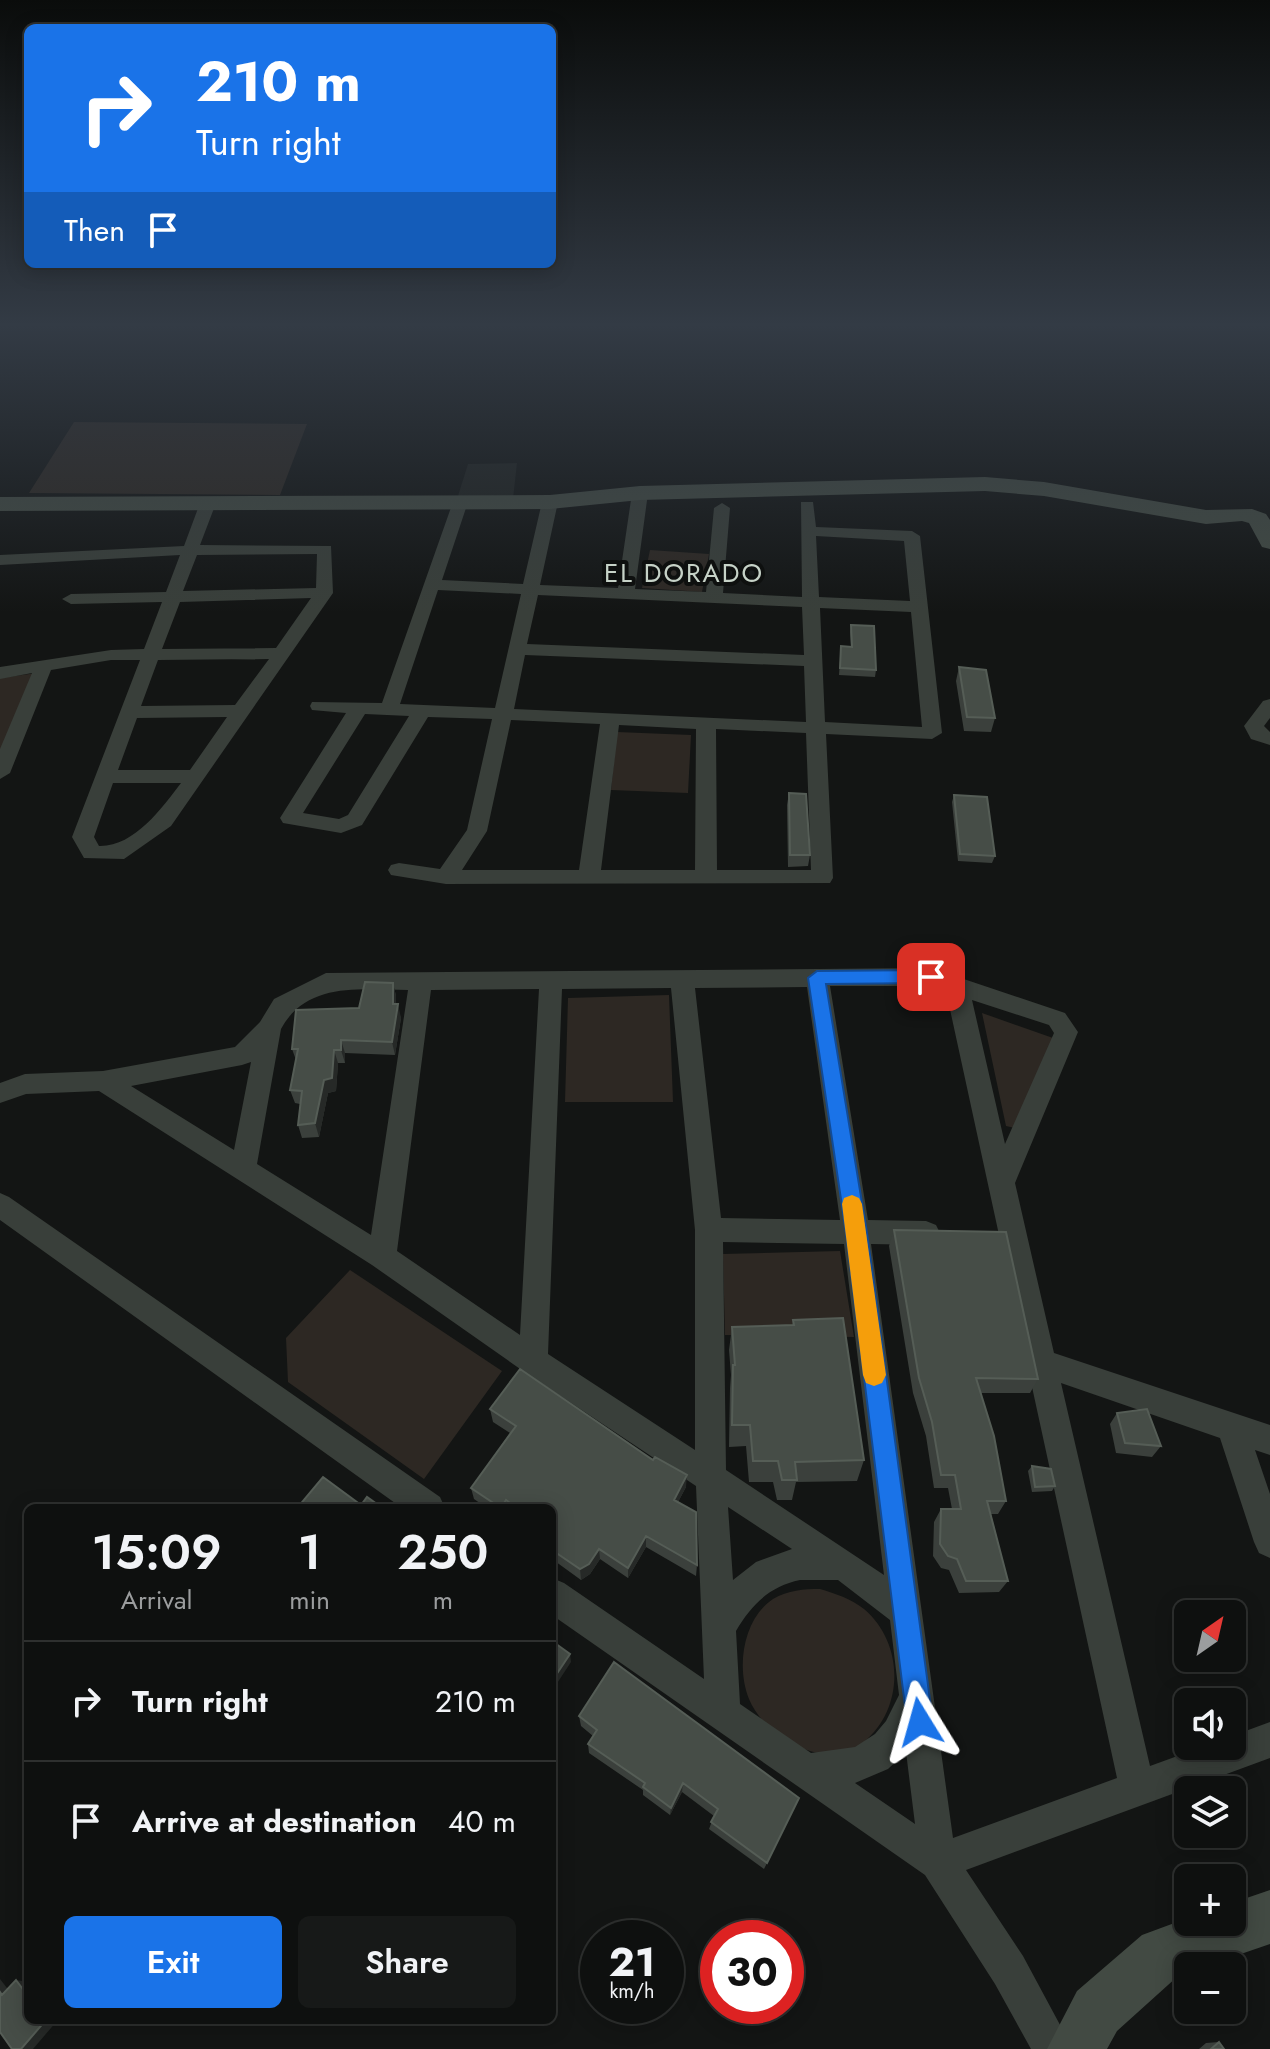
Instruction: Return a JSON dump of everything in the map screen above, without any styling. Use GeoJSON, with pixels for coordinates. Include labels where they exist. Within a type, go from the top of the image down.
{"type":"FeatureCollection","features":[{"type":"Feature","properties":{"kind":"street"},"geometry":{"type":"LineString","coordinates":[[0,504],[550,502],[640,493],[985,484],[1044,489],[1206,517],[1244,514],[1258,519],[1270,542]]}},
{"type":"Feature","properties":{"kind":"street"},"geometry":{"type":"LineString","coordinates":[[626,594],[640,493]]}},
{"type":"Feature","properties":{"kind":"street"},"geometry":{"type":"LineString","coordinates":[[389,709],[460,502]]}},
{"type":"Feature","properties":{"kind":"street"},"geometry":{"type":"LineString","coordinates":[[446,877],[477,831],[550,502]]}},
{"type":"Feature","properties":{"kind":"street"},"geometry":{"type":"LineString","coordinates":[[0,560],[38,556],[190,552],[325,549],[324,593],[164,821],[116,854],[92,853],[83,837],[106,777],[151,655],[190,552],[208,503]]}},
{"type":"Feature","properties":{"kind":"street"},"geometry":{"type":"LineString","coordinates":[[399,870],[446,877],[822,878],[807,505]]}},
{"type":"Feature","properties":{"kind":"street"},"geometry":{"type":"LineString","coordinates":[[714,598],[722,508]]}},
{"type":"Feature","properties":{"kind":"street"},"geometry":{"type":"LineString","coordinates":[[319,706],[932,733],[912,536],[808,531]]}},
{"type":"Feature","properties":{"kind":"street"},"geometry":{"type":"LineString","coordinates":[[431,585],[919,607]]}},
{"type":"Feature","properties":{"kind":"street"},"geometry":{"type":"LineString","coordinates":[[71,599],[324,593]]}},
{"type":"Feature","properties":{"kind":"street"},"geometry":{"type":"LineString","coordinates":[[518,649],[813,661]]}},
{"type":"Feature","properties":{"kind":"street"},"geometry":{"type":"LineString","coordinates":[[0,673],[111,655],[282,653]]}},
{"type":"Feature","properties":{"kind":"street"},"geometry":{"type":"LineString","coordinates":[[0,773],[44,666]]}},
{"type":"Feature","properties":{"kind":"street"},"geometry":{"type":"LineString","coordinates":[[1270,705],[1254,726],[1258,735],[1270,739]]}},
{"type":"Feature","properties":{"kind":"street"},"geometry":{"type":"LineString","coordinates":[[359,708],[290,818],[341,826],[355,820],[422,710]]}},
{"type":"Feature","properties":{"kind":"street"},"geometry":{"type":"LineString","coordinates":[[130,712],[241,711]]}},
{"type":"Feature","properties":{"kind":"street"},"geometry":{"type":"LineString","coordinates":[[589,877],[610,719]]}},
{"type":"Feature","properties":{"kind":"street"},"geometry":{"type":"LineString","coordinates":[[706,723],[706,877]]}},
{"type":"Feature","properties":{"kind":"street"},"geometry":{"type":"LineString","coordinates":[[106,777],[196,776]]}},
{"type":"Feature","properties":{"kind":"street"},"geometry":{"type":"LineString","coordinates":[[0,1093],[25,1084],[103,1081],[242,1055],[269,1029],[282,1005],[326,982],[931,977],[1057,1019],[1066,1032],[1002,1182]]}},
{"type":"Feature","properties":{"kind":"street"},"geometry":{"type":"LineString","coordinates":[[817,978],[856,1233],[938,1862]]}},
{"type":"Feature","properties":{"kind":"street"},"geometry":{"type":"LineString","coordinates":[[682,979],[709,1230],[711,1476],[723,1715]]}},
{"type":"Feature","properties":{"kind":"street"},"geometry":{"type":"LineString","coordinates":[[533,1361],[551,980]]}},
{"type":"Feature","properties":{"kind":"street"},"geometry":{"type":"LineString","coordinates":[[382,1256],[421,981]]}},
{"type":"Feature","properties":{"kind":"street"},"geometry":{"type":"LineString","coordinates":[[957,986],[1137,1789]]}},
{"type":"Feature","properties":{"kind":"street"},"geometry":{"type":"LineString","coordinates":[[243,1170],[269,1029]]}},
{"type":"Feature","properties":{"kind":"street"},"geometry":{"type":"LineString","coordinates":[[103,1081],[382,1256],[533,1361],[843,1564],[904,1610]]}},
{"type":"Feature","properties":{"kind":"street"},"geometry":{"type":"LineString","coordinates":[[0,1205],[423,1504]]}},
{"type":"Feature","properties":{"kind":"street"},"geometry":{"type":"LineString","coordinates":[[709,1230],[949,1233]]}},
{"type":"Feature","properties":{"kind":"street"},"geometry":{"type":"LineString","coordinates":[[981,1233],[1012,1233]]}},
{"type":"Feature","properties":{"kind":"street"},"geometry":{"type":"LineString","coordinates":[[1042,1363],[1270,1440]]}},
{"type":"Feature","properties":{"kind":"street"},"geometry":{"type":"LineString","coordinates":[[1232,1427],[1270,1542]]}},
{"type":"Feature","properties":{"kind":"street"},"geometry":{"type":"LineString","coordinates":[[717,1631],[732,1602],[754,1580],[782,1566],[812,1561],[843,1564]]}},
{"type":"Feature","properties":{"kind":"street"},"geometry":{"type":"LineString","coordinates":[[556,1598],[938,1862],[1009,1970],[1053,2049]]}},
{"type":"Feature","properties":{"kind":"street"},"geometry":{"type":"LineString","coordinates":[[806,1771],[836,1772],[865,1764],[889,1747],[907,1723],[916,1694]]}},
{"type":"Feature","properties":{"kind":"street"},"geometry":{"type":"LineString","coordinates":[[938,1862],[1270,1740]]}},
{"type":"Feature","properties":{"kind":"street"},"geometry":{"type":"LineString","coordinates":[[1076,2049],[1097,2011],[1161,1954],[1270,1917]]}},
{"type":"Feature","properties":{"kind":"shaded area"},"geometry":{"type":"Polygon","coordinates":[[[74,422],[307,424],[280,495],[29,493],[74,422]]]}},
{"type":"Feature","properties":{"kind":"shaded area"},"geometry":{"type":"Polygon","coordinates":[[[517,463],[513,499],[457,499],[468,464],[517,463]]]}},
{"type":"Feature","properties":{"kind":"shaded area"},"geometry":{"type":"Polygon","coordinates":[[[650,550],[709,554],[702,592],[642,588],[650,550]]]}},
{"type":"Feature","properties":{"kind":"shaded area"},"geometry":{"type":"Polygon","coordinates":[[[37,673],[0,762],[0,678],[37,673]]]}},
{"type":"Feature","properties":{"kind":"shaded area"},"geometry":{"type":"Polygon","coordinates":[[[617,732],[691,735],[688,793],[611,790],[617,732]]]}},
{"type":"Feature","properties":{"kind":"shaded area"},"geometry":{"type":"Polygon","coordinates":[[[669,995],[673,1102],[565,1102],[568,998],[669,995]]]}},
{"type":"Feature","properties":{"kind":"shaded area"},"geometry":{"type":"Polygon","coordinates":[[[982,1013],[1053,1038],[1015,1128],[1006,1126],[982,1013]]]}},
{"type":"Feature","properties":{"kind":"shaded area"},"geometry":{"type":"Polygon","coordinates":[[[840,1251],[854,1337],[725,1335],[723,1254],[840,1251]]]}},
{"type":"Feature","properties":{"kind":"shaded area"},"geometry":{"type":"Polygon","coordinates":[[[350,1270],[502,1371],[424,1479],[288,1382],[286,1338],[350,1270]]]}},
{"type":"Feature","properties":{"kind":"shaded area"},"geometry":{"type":"Polygon","coordinates":[[[820,1589],[864,1609],[877,1623],[893,1658],[892,1695],[887,1712],[877,1728],[864,1742],[849,1751],[832,1754],[798,1747],[768,1727],[749,1699],[743,1673],[749,1631],[763,1608],[784,1594],[820,1589]]]}},
{"type":"Feature","properties":{"kind":"building"},"geometry":{"type":"Polygon","coordinates":[[[851,625],[874,626],[876,670],[840,668],[841,646],[852,647],[851,625]]]}},
{"type":"Feature","properties":{"kind":"building"},"geometry":{"type":"Polygon","coordinates":[[[959,667],[986,670],[995,718],[967,717],[959,667]]]}},
{"type":"Feature","properties":{"kind":"building"},"geometry":{"type":"Polygon","coordinates":[[[789,793],[806,794],[810,855],[790,855],[789,793]]]}},
{"type":"Feature","properties":{"kind":"building"},"geometry":{"type":"Polygon","coordinates":[[[954,795],[987,797],[995,856],[960,854],[954,795]]]}},
{"type":"Feature","properties":{"kind":"building"},"geometry":{"type":"Polygon","coordinates":[[[365,982],[393,983],[393,1004],[398,1004],[392,1042],[341,1040],[341,1050],[334,1050],[332,1078],[324,1080],[315,1123],[298,1125],[302,1091],[290,1090],[298,1049],[292,1049],[296,1010],[359,1008],[365,982]]]}},
{"type":"Feature","properties":{"kind":"building"},"geometry":{"type":"Polygon","coordinates":[[[894,1230],[1006,1232],[1038,1379],[976,1378],[994,1436],[1006,1501],[987,1501],[1008,1581],[966,1581],[957,1559],[948,1556],[940,1544],[941,1509],[961,1509],[955,1475],[941,1475],[932,1422],[919,1378],[894,1230]]]}},
{"type":"Feature","properties":{"kind":"building"},"geometry":{"type":"Polygon","coordinates":[[[843,1318],[864,1460],[795,1462],[797,1480],[782,1480],[778,1461],[753,1461],[750,1425],[732,1425],[735,1365],[732,1327],[794,1325],[793,1320],[843,1318]]]}},
{"type":"Feature","properties":{"kind":"building"},"geometry":{"type":"Polygon","coordinates":[[[520,1369],[653,1460],[655,1457],[687,1475],[674,1500],[696,1512],[697,1565],[646,1536],[628,1568],[599,1549],[589,1564],[580,1569],[556,1553],[556,1504],[512,1504],[506,1500],[504,1504],[495,1504],[471,1488],[516,1426],[490,1409],[520,1369]]]}},
{"type":"Feature","properties":{"kind":"building"},"geometry":{"type":"Polygon","coordinates":[[[1147,1409],[1161,1446],[1125,1443],[1117,1413],[1147,1409]]]}},
{"type":"Feature","properties":{"kind":"building"},"geometry":{"type":"Polygon","coordinates":[[[1032,1466],[1051,1469],[1055,1486],[1035,1487],[1032,1466]]]}},
{"type":"Feature","properties":{"kind":"building"},"geometry":{"type":"Polygon","coordinates":[[[323,1477],[360,1504],[300,1504],[323,1477]]]}},
{"type":"Feature","properties":{"kind":"building"},"geometry":{"type":"Polygon","coordinates":[[[367,1497],[377,1504],[362,1504],[367,1497]]]}},
{"type":"Feature","properties":{"kind":"building"},"geometry":{"type":"Polygon","coordinates":[[[556,1644],[570,1654],[556,1675],[556,1644]]]}},
{"type":"Feature","properties":{"kind":"building"},"geometry":{"type":"Polygon","coordinates":[[[614,1662],[799,1798],[767,1863],[711,1822],[718,1809],[683,1783],[671,1808],[643,1787],[645,1783],[588,1744],[597,1730],[579,1716],[614,1662]]]}},
{"type":"Feature","properties":{"kind":"building"},"geometry":{"type":"Polygon","coordinates":[[[16,1980],[24,1991],[24,2024],[43,2024],[21,2049],[12,2049],[0,2032],[0,1992],[2,1995],[16,1980]]]}},
{"type":"Feature","properties":{"kind":"building"},"geometry":{"type":"Polygon","coordinates":[[[1219,2042],[1224,2049],[1211,2049],[1219,2042]]]}},
{"type":"Feature","properties":{"kind":"slow traffic"},"geometry":{"type":"LineString","coordinates":[[852,1204],[874,1375]]}},
{"type":"Feature","properties":{"kind":"district","name":"EL DORADO"},"geometry":{"type":"Point","coordinates":[684,573]}},
{"type":"Feature","properties":{"kind":"route"},"geometry":{"type":"LineString","coordinates":[[920,1722],[856,1233],[817,978],[931,977]]}}]}
